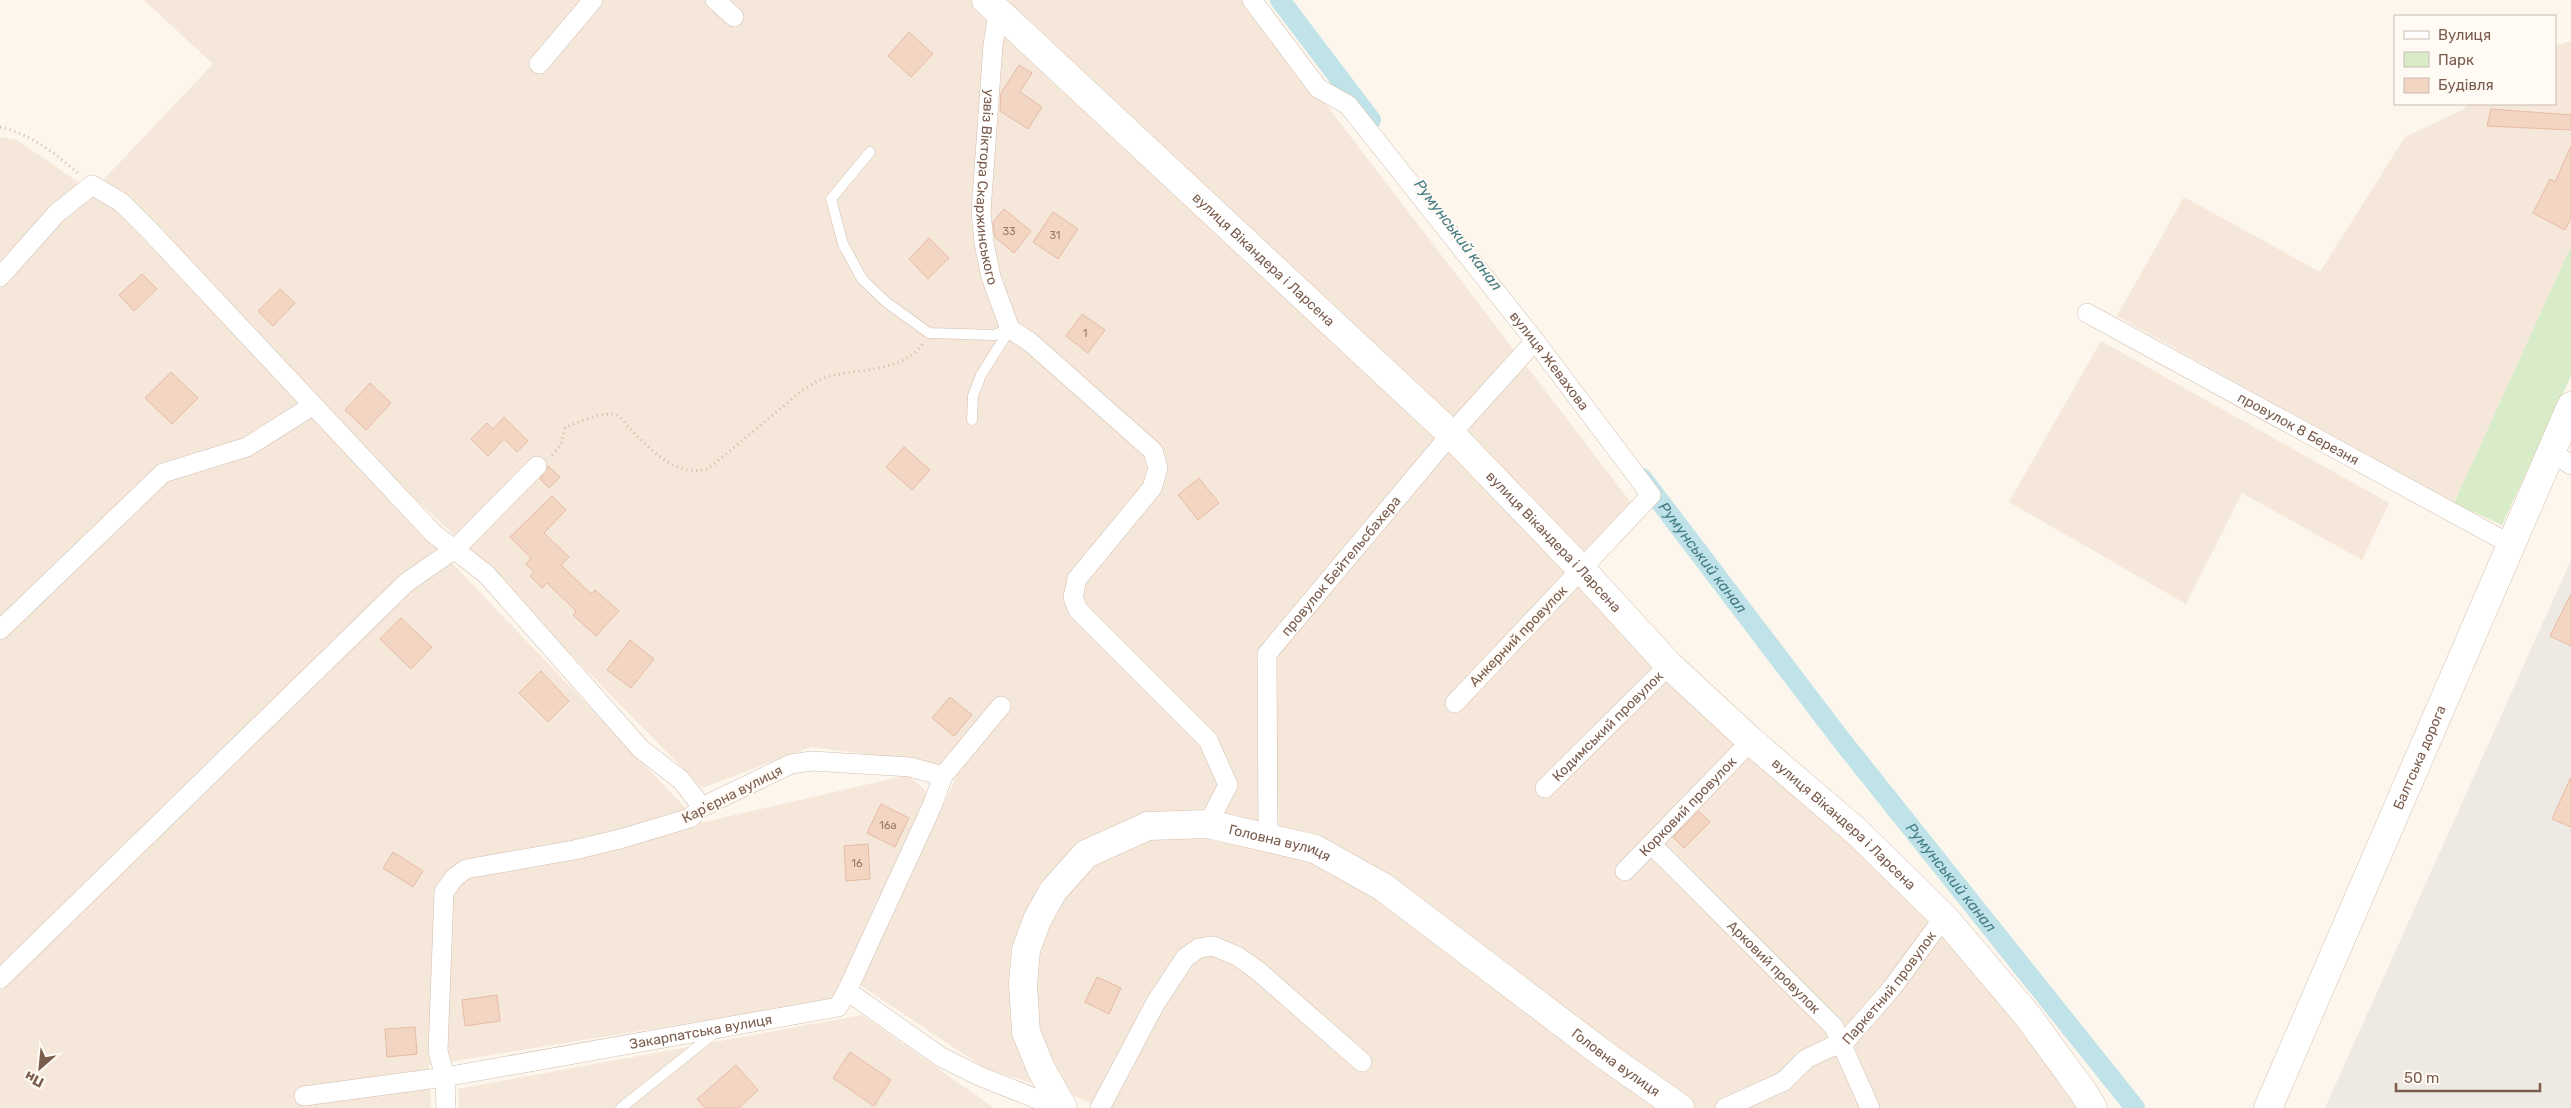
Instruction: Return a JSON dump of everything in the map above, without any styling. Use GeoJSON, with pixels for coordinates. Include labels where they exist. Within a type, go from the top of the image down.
{"type":"FeatureCollection","features":[{"type":"Feature","properties":{"kind":"street"},"geometry":{"type":"LineString","coordinates":[[539,64],[593,0]]}},
{"type":"Feature","properties":{"kind":"street"},"geometry":{"type":"LineString","coordinates":[[716,0],[734,17]]}},
{"type":"Feature","properties":{"kind":"street","name":"вулиця Жевахова"},"geometry":{"type":"LineString","coordinates":[[1252,0],[1318,88],[1348,105],[1535,341],[1652,495]]}},
{"type":"Feature","properties":{"kind":"street","name":"узвіз Віктора Скаржинського"},"geometry":{"type":"LineString","coordinates":[[992,6],[993,45],[981,211],[984,243],[991,277],[1010,329]]}},
{"type":"Feature","properties":{"kind":"street","name":"вулиця Вікандера і Ларсена"},"geometry":{"type":"LineString","coordinates":[[992,6],[1451,434],[1582,570],[1669,665],[1751,741],[1856,831],[1944,917],[2027,1015],[2093,1108]]}},
{"type":"Feature","properties":{"kind":"street"},"geometry":{"type":"LineString","coordinates":[[0,278],[57,213],[92,185],[120,202],[152,233],[433,533],[486,574],[641,749],[681,780],[702,806]]}},
{"type":"Feature","properties":{"kind":"street","name":"провулок 8 Березня"},"geometry":{"type":"LineString","coordinates":[[2087,313],[2510,544]]}},
{"type":"Feature","properties":{"kind":"street"},"geometry":{"type":"LineString","coordinates":[[1010,329],[1030,342],[1153,451],[1158,468],[1152,488],[1077,579],[1073,596],[1078,610],[1208,740],[1228,785],[1208,824]]}},
{"type":"Feature","properties":{"kind":"street","name":"провулок Бейтельсбахера"},"geometry":{"type":"LineString","coordinates":[[1268,837],[1267,654],[1451,434],[1535,341]]}},
{"type":"Feature","properties":{"kind":"street"},"geometry":{"type":"LineString","coordinates":[[0,630],[163,474],[247,447],[312,406]]}},
{"type":"Feature","properties":{"kind":"street","name":"Балтська дорога"},"geometry":{"type":"LineString","coordinates":[[2268,1108],[2510,544],[2561,458],[2571,406]]}},
{"type":"Feature","properties":{"kind":"street"},"geometry":{"type":"LineString","coordinates":[[0,979],[407,582],[455,549],[537,466]]}},
{"type":"Feature","properties":{"kind":"street","name":"Анкерний провулок"},"geometry":{"type":"LineString","coordinates":[[1454,703],[1652,495]]}},
{"type":"Feature","properties":{"kind":"street","name":"Кодимський провулок"},"geometry":{"type":"LineString","coordinates":[[1545,788],[1669,665]]}},
{"type":"Feature","properties":{"kind":"street","name":"Закарпатська вулиця"},"geometry":{"type":"LineString","coordinates":[[304,1096],[445,1077],[838,1007],[848,991],[932,806],[943,776],[1001,706]]}},
{"type":"Feature","properties":{"kind":"street","name":"Корковий провулок"},"geometry":{"type":"LineString","coordinates":[[1625,871],[1751,741]]}},
{"type":"Feature","properties":{"kind":"street","name":"Карʼєрна вулиця"},"geometry":{"type":"LineString","coordinates":[[445,1077],[438,1051],[444,892],[454,878],[466,869],[574,850],[620,839],[690,818],[702,806],[792,764],[812,761],[910,767],[943,776]]}},
{"type":"Feature","properties":{"kind":"street","name":"Головна вулиця"},"geometry":{"type":"LineString","coordinates":[[1062,1108],[1041,1069],[1026,1032],[1023,984],[1026,950],[1037,920],[1053,891],[1086,854],[1148,826],[1208,824],[1315,849],[1383,887],[1598,1050],[1680,1108]]}},
{"type":"Feature","properties":{"kind":"street","name":"Арковий провулок"},"geometry":{"type":"LineString","coordinates":[[1651,844],[1834,1027],[1844,1044],[1870,1108]]}},
{"type":"Feature","properties":{"kind":"street","name":"Паркетний провулок"},"geometry":{"type":"LineString","coordinates":[[1725,1108],[1784,1081],[1806,1059],[1831,1047],[1844,1044],[1892,988],[1944,917]]}},
{"type":"Feature","properties":{"kind":"street"},"geometry":{"type":"LineString","coordinates":[[1100,1108],[1155,1004],[1185,958],[1200,948],[1213,946],[1237,956],[1258,970],[1362,1062]]}},
{"type":"Feature","properties":{"kind":"street"},"geometry":{"type":"LineString","coordinates":[[848,991],[941,1056],[979,1076],[1062,1108]]}},
{"type":"Feature","properties":{"kind":"street"},"geometry":{"type":"LineString","coordinates":[[445,1077],[446,1108]]}},
{"type":"Feature","properties":{"kind":"lane"},"geometry":{"type":"LineString","coordinates":[[870,152],[831,199],[843,244],[862,279],[886,302],[929,333],[994,335],[1010,329]]}},
{"type":"Feature","properties":{"kind":"lane"},"geometry":{"type":"LineString","coordinates":[[972,420],[973,396],[981,375],[1010,329]]}},
{"type":"Feature","properties":{"kind":"lane"},"geometry":{"type":"LineString","coordinates":[[621,1108],[721,1027]]}},
{"type":"Feature","properties":{"kind":"path"},"geometry":{"type":"LineString","coordinates":[[0,127],[26,136],[49,149],[92,185]]}},
{"type":"Feature","properties":{"kind":"path"},"geometry":{"type":"LineString","coordinates":[[537,466],[561,445],[566,428],[610,413],[618,415],[648,447],[679,469],[695,472],[708,470],[803,390],[820,380],[895,363],[915,355],[929,333]]}},
{"type":"Feature","properties":{"kind":"shaded area"},"geometry":{"type":"Polygon","coordinates":[[[144,0],[1246,0],[1632,504],[1567,568],[1678,686],[1913,903],[2001,1000],[2080,1108],[1100,1108],[1077,1097],[986,1069],[860,985],[958,773],[941,764],[811,747],[702,788],[450,531],[365,453],[103,180],[213,64],[144,0]]]}},
{"type":"Feature","properties":{"kind":"shaded area"},"geometry":{"type":"Polygon","coordinates":[[[2571,41],[2571,246],[2454,503],[2117,316],[2184,197],[2320,272],[2405,137],[2462,110],[2468,105],[2556,105],[2556,46],[2571,41]]]}},
{"type":"Feature","properties":{"kind":"shaded area"},"geometry":{"type":"Polygon","coordinates":[[[0,137],[17,140],[110,204],[700,823],[908,775],[929,794],[832,1000],[429,1065],[431,1108],[0,1108],[0,137]]]}},
{"type":"Feature","properties":{"kind":"shaded area"},"geometry":{"type":"Polygon","coordinates":[[[2101,341],[2389,503],[2362,560],[2242,493],[2186,604],[2009,502],[2101,341]]]}},
{"type":"Feature","properties":{"kind":"shaded area"},"geometry":{"type":"Polygon","coordinates":[[[2571,560],[2571,1108],[2325,1108],[2571,560]]]}},
{"type":"Feature","properties":{"kind":"shaded area"},"geometry":{"type":"Polygon","coordinates":[[[862,1015],[994,1108],[459,1108],[458,1089],[862,1015]]]}},
{"type":"Feature","properties":{"kind":"green space"},"geometry":{"type":"Polygon","coordinates":[[[2571,246],[2571,376],[2502,525],[2454,503],[2571,246]]]}},
{"type":"Feature","properties":{"kind":"building"},"geometry":{"type":"Polygon","coordinates":[[[909,32],[933,54],[911,77],[888,56],[909,32]]]}},
{"type":"Feature","properties":{"kind":"building"},"geometry":{"type":"Polygon","coordinates":[[[1019,65],[1032,73],[1020,92],[1042,107],[1028,129],[1000,111],[1001,93],[1019,65]]]}},
{"type":"Feature","properties":{"kind":"building"},"geometry":{"type":"Polygon","coordinates":[[[2491,109],[2571,115],[2571,130],[2487,126],[2491,109]]]}},
{"type":"Feature","properties":{"kind":"building"},"geometry":{"type":"Polygon","coordinates":[[[2571,146],[2571,218],[2565,230],[2533,213],[2550,179],[2555,182],[2571,146]]]}},
{"type":"Feature","properties":{"kind":"building"},"geometry":{"type":"Polygon","coordinates":[[[1004,209],[1031,231],[1014,253],[995,237],[993,222],[1004,209]]]}},
{"type":"Feature","properties":{"kind":"building"},"geometry":{"type":"Polygon","coordinates":[[[1053,212],[1078,229],[1058,259],[1033,242],[1053,212]]]}},
{"type":"Feature","properties":{"kind":"building"},"geometry":{"type":"Polygon","coordinates":[[[929,238],[949,258],[928,279],[909,259],[929,238]]]}},
{"type":"Feature","properties":{"kind":"building"},"geometry":{"type":"Polygon","coordinates":[[[142,274],[157,289],[134,311],[119,295],[142,274]]]}},
{"type":"Feature","properties":{"kind":"building"},"geometry":{"type":"Polygon","coordinates":[[[280,289],[295,303],[273,326],[258,311],[280,289]]]}},
{"type":"Feature","properties":{"kind":"building"},"geometry":{"type":"Polygon","coordinates":[[[1082,314],[1105,330],[1088,353],[1066,336],[1082,314]]]}},
{"type":"Feature","properties":{"kind":"building"},"geometry":{"type":"Polygon","coordinates":[[[171,372],[198,398],[172,424],[145,398],[171,372]]]}},
{"type":"Feature","properties":{"kind":"building"},"geometry":{"type":"Polygon","coordinates":[[[370,383],[391,403],[366,430],[345,410],[370,383]]]}},
{"type":"Feature","properties":{"kind":"building"},"geometry":{"type":"Polygon","coordinates":[[[504,417],[528,441],[517,452],[504,439],[488,456],[471,439],[487,423],[493,429],[504,417]]]}},
{"type":"Feature","properties":{"kind":"building"},"geometry":{"type":"Polygon","coordinates":[[[904,447],[930,470],[912,490],[886,467],[904,447]]]}},
{"type":"Feature","properties":{"kind":"building"},"geometry":{"type":"Polygon","coordinates":[[[548,466],[560,477],[549,488],[540,479],[548,466]]]}},
{"type":"Feature","properties":{"kind":"building"},"geometry":{"type":"Polygon","coordinates":[[[1199,478],[1219,503],[1198,520],[1178,495],[1199,478]]]}},
{"type":"Feature","properties":{"kind":"building"},"geometry":{"type":"Polygon","coordinates":[[[552,496],[566,510],[544,533],[569,557],[561,565],[591,594],[595,590],[619,611],[596,636],[573,615],[576,611],[547,583],[542,588],[530,576],[534,572],[526,564],[531,558],[510,537],[552,496]]]}},
{"type":"Feature","properties":{"kind":"building"},"geometry":{"type":"Polygon","coordinates":[[[2571,594],[2571,646],[2550,636],[2571,594]]]}},
{"type":"Feature","properties":{"kind":"building"},"geometry":{"type":"Polygon","coordinates":[[[401,618],[432,647],[411,669],[380,639],[401,618]]]}},
{"type":"Feature","properties":{"kind":"building"},"geometry":{"type":"Polygon","coordinates":[[[630,640],[654,659],[631,688],[607,670],[630,640]]]}},
{"type":"Feature","properties":{"kind":"building"},"geometry":{"type":"Polygon","coordinates":[[[541,671],[569,701],[548,722],[519,693],[541,671]]]}},
{"type":"Feature","properties":{"kind":"building"},"geometry":{"type":"Polygon","coordinates":[[[950,697],[972,715],[954,736],[932,718],[950,697]]]}},
{"type":"Feature","properties":{"kind":"building"},"geometry":{"type":"Polygon","coordinates":[[[2571,777],[2571,827],[2552,819],[2571,777]]]}},
{"type":"Feature","properties":{"kind":"building"},"geometry":{"type":"Polygon","coordinates":[[[881,804],[909,818],[895,847],[867,833],[881,804]]]}},
{"type":"Feature","properties":{"kind":"building"},"geometry":{"type":"Polygon","coordinates":[[[1699,811],[1710,822],[1684,848],[1673,837],[1699,811]]]}},
{"type":"Feature","properties":{"kind":"building"},"geometry":{"type":"Polygon","coordinates":[[[868,844],[870,879],[846,881],[844,846],[868,844]]]}},
{"type":"Feature","properties":{"kind":"building"},"geometry":{"type":"Polygon","coordinates":[[[393,852],[423,871],[413,887],[383,868],[393,852]]]}},
{"type":"Feature","properties":{"kind":"building"},"geometry":{"type":"Polygon","coordinates":[[[1097,977],[1121,988],[1109,1014],[1085,1002],[1097,977]]]}},
{"type":"Feature","properties":{"kind":"building"},"geometry":{"type":"Polygon","coordinates":[[[497,995],[500,1021],[465,1026],[462,1000],[497,995]]]}},
{"type":"Feature","properties":{"kind":"building"},"geometry":{"type":"Polygon","coordinates":[[[415,1027],[417,1054],[387,1057],[385,1029],[415,1027]]]}},
{"type":"Feature","properties":{"kind":"building"},"geometry":{"type":"Polygon","coordinates":[[[850,1052],[891,1080],[874,1106],[833,1078],[850,1052]]]}},
{"type":"Feature","properties":{"kind":"building"},"geometry":{"type":"Polygon","coordinates":[[[736,1065],[758,1090],[739,1108],[705,1108],[697,1099],[736,1065]]]}},
{"type":"Feature","properties":{"kind":"waterway","name":"Румунський канал"},"geometry":{"type":"LineString","coordinates":[[1280,0],[1371,120]]}},
{"type":"Feature","properties":{"kind":"waterway","name":"Румунський канал"},"geometry":{"type":"LineString","coordinates":[[1642,478],[1842,741],[2135,1108]]}}]}
